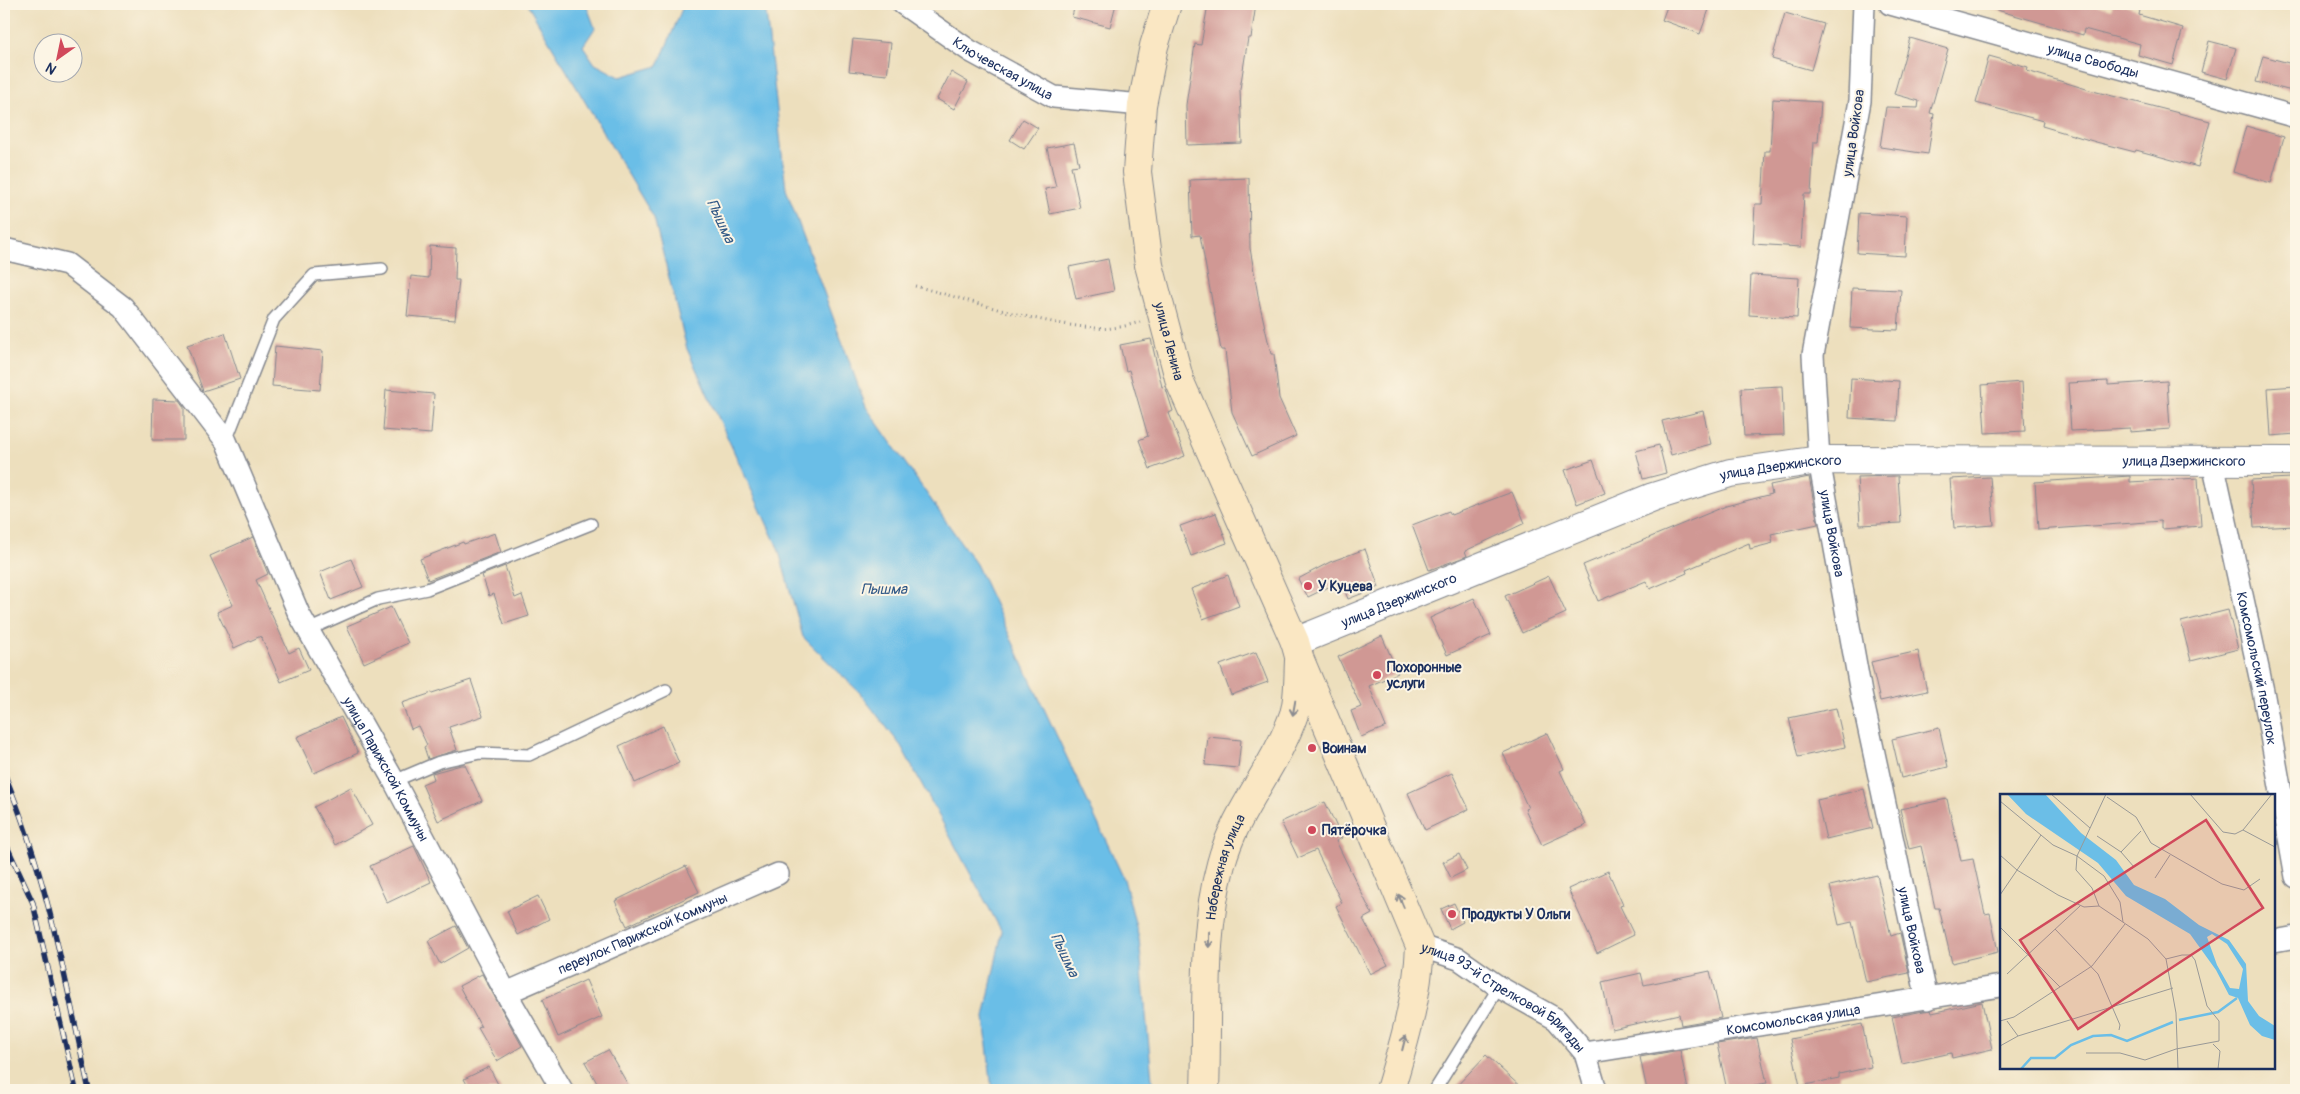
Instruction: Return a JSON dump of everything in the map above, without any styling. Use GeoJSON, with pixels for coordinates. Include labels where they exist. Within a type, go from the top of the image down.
{"type":"FeatureCollection","features":[{"type":"Feature","properties":{"kind":"main road","name":"улица Ленина"},"geometry":{"type":"LineString","coordinates":[[1167,4],[1154,46],[1142,105],[1137,172],[1149,265],[1180,382],[1298,651]]}},
{"type":"Feature","properties":{"kind":"main road","name":"улица 93-й Стрелковой Бригады"},"geometry":{"type":"LineString","coordinates":[[1298,651],[1420,946]]}},
{"type":"Feature","properties":{"kind":"main road","name":"Набережная улица"},"geometry":{"type":"LineString","coordinates":[[1205,1090],[1209,930],[1221,863],[1243,811],[1272,762],[1294,713],[1298,651]]}},
{"type":"Feature","properties":{"kind":"main road"},"geometry":{"type":"LineString","coordinates":[[1390,1090],[1404,1045],[1418,979],[1420,946]]}},
{"type":"Feature","properties":{"kind":"street","name":"Ключевская улица"},"geometry":{"type":"LineString","coordinates":[[903,4],[970,50],[1054,98],[1142,105]]}},
{"type":"Feature","properties":{"kind":"street","name":"улица Войкова"},"geometry":{"type":"LineString","coordinates":[[1864,4],[1860,101],[1813,355],[1819,460],[1861,693],[1927,999]]}},
{"type":"Feature","properties":{"kind":"street","name":"улица Свободы"},"geometry":{"type":"LineString","coordinates":[[1890,4],[2296,117]]}},
{"type":"Feature","properties":{"kind":"street","name":"улица Парижской Коммуны"},"geometry":{"type":"LineString","coordinates":[[4,249],[67,264],[123,307],[226,441],[299,614],[394,781],[506,993],[562,1090]]}},
{"type":"Feature","properties":{"kind":"street","name":"улица Дзержинского"},"geometry":{"type":"LineString","coordinates":[[1298,651],[1653,497],[1730,473],[1819,460],[2296,461]]}},
{"type":"Feature","properties":{"kind":"street","name":"Комсомольский переулок"},"geometry":{"type":"LineString","coordinates":[[2213,462],[2263,691],[2296,877]]}},
{"type":"Feature","properties":{"kind":"street","name":"переулок Парижской Коммуны"},"geometry":{"type":"LineString","coordinates":[[506,993],[778,874]]}},
{"type":"Feature","properties":{"kind":"street"},"geometry":{"type":"LineString","coordinates":[[2275,941],[2296,937]]}},
{"type":"Feature","properties":{"kind":"street","name":"улица 93-й Стрелковой Бригады"},"geometry":{"type":"LineString","coordinates":[[1420,946],[1458,959],[1498,987],[1556,1018],[1586,1053],[1596,1090]]}},
{"type":"Feature","properties":{"kind":"street","name":"Комсомольская улица"},"geometry":{"type":"LineString","coordinates":[[1586,1053],[2000,986]]}},
{"type":"Feature","properties":{"kind":"lane"},"geometry":{"type":"LineString","coordinates":[[226,441],[274,319],[314,275],[382,269]]}},
{"type":"Feature","properties":{"kind":"lane"},"geometry":{"type":"LineString","coordinates":[[308,630],[378,599],[427,589],[591,524]]}},
{"type":"Feature","properties":{"kind":"lane"},"geometry":{"type":"LineString","coordinates":[[394,781],[439,762],[480,753],[529,755],[666,690]]}},
{"type":"Feature","properties":{"kind":"lane"},"geometry":{"type":"LineString","coordinates":[[1435,1090],[1498,987]]}},
{"type":"Feature","properties":{"kind":"path"},"geometry":{"type":"LineString","coordinates":[[915,286],[1035,317],[1096,328],[1124,326],[1162,316]]}},
{"type":"Feature","properties":{"kind":"water","name":"Пышма"},"geometry":{"type":"Polygon","coordinates":[[[527,4],[586,4],[595,28],[583,46],[595,64],[620,77],[658,66],[684,4],[765,4],[786,189],[866,407],[976,564],[1124,879],[1139,939],[1153,1090],[992,1090],[984,1017],[1002,932],[901,746],[860,693],[803,637],[778,548],[687,349],[654,218],[527,4]]]}},
{"type":"Feature","properties":{"kind":"building"},"geometry":{"type":"Polygon","coordinates":[[[1075,4],[1116,4],[1110,27],[1072,17],[1075,4]]]}},
{"type":"Feature","properties":{"kind":"building"},"geometry":{"type":"Polygon","coordinates":[[[1208,4],[1256,4],[1251,38],[1248,38],[1240,89],[1242,143],[1187,145],[1186,105],[1195,44],[1201,45],[1208,4]]]}},
{"type":"Feature","properties":{"kind":"building"},"geometry":{"type":"Polygon","coordinates":[[[1668,4],[1711,4],[1700,34],[1662,20],[1668,4]]]}},
{"type":"Feature","properties":{"kind":"building"},"geometry":{"type":"Polygon","coordinates":[[[1991,4],[2089,4],[2111,10],[2113,4],[2118,4],[2140,10],[2139,15],[2183,28],[2173,65],[2138,55],[2140,44],[2084,29],[2083,35],[1990,8],[1991,4]]]}},
{"type":"Feature","properties":{"kind":"building"},"geometry":{"type":"Polygon","coordinates":[[[1785,13],[1824,24],[1811,70],[1772,59],[1785,13]]]}},
{"type":"Feature","properties":{"kind":"building"},"geometry":{"type":"Polygon","coordinates":[[[1910,38],[1948,49],[1930,113],[1934,114],[1928,154],[1880,147],[1886,107],[1918,108],[1919,101],[1894,94],[1910,38]]]}},
{"type":"Feature","properties":{"kind":"building"},"geometry":{"type":"Polygon","coordinates":[[[853,39],[891,43],[887,75],[849,71],[853,39]]]}},
{"type":"Feature","properties":{"kind":"building"},"geometry":{"type":"Polygon","coordinates":[[[2209,41],[2236,48],[2227,79],[2201,72],[2209,41]]]}},
{"type":"Feature","properties":{"kind":"building"},"geometry":{"type":"Polygon","coordinates":[[[1989,56],[2028,67],[2027,71],[2093,91],[2210,121],[2198,167],[2136,150],[2135,152],[2096,142],[2042,126],[2043,121],[1976,103],[1989,56]]]}},
{"type":"Feature","properties":{"kind":"building"},"geometry":{"type":"Polygon","coordinates":[[[2263,56],[2296,65],[2296,92],[2256,82],[2263,56]]]}},
{"type":"Feature","properties":{"kind":"building"},"geometry":{"type":"Polygon","coordinates":[[[951,72],[968,82],[954,109],[937,99],[951,72]]]}},
{"type":"Feature","properties":{"kind":"building"},"geometry":{"type":"Polygon","coordinates":[[[1773,99],[1821,102],[1818,142],[1814,142],[1811,194],[1804,194],[1801,247],[1753,244],[1755,204],[1762,204],[1765,151],[1770,151],[1773,99]]]}},
{"type":"Feature","properties":{"kind":"building"},"geometry":{"type":"Polygon","coordinates":[[[1023,119],[1038,128],[1024,149],[1010,140],[1023,119]]]}},
{"type":"Feature","properties":{"kind":"building"},"geometry":{"type":"Polygon","coordinates":[[[2246,126],[2284,137],[2271,183],[2233,172],[2246,126]]]}},
{"type":"Feature","properties":{"kind":"building"},"geometry":{"type":"Polygon","coordinates":[[[1074,143],[1079,165],[1071,166],[1080,208],[1050,214],[1045,189],[1056,187],[1047,148],[1074,143]]]}},
{"type":"Feature","properties":{"kind":"building"},"geometry":{"type":"Polygon","coordinates":[[[1249,178],[1250,248],[1259,301],[1271,354],[1274,354],[1279,398],[1296,436],[1252,456],[1232,412],[1225,350],[1221,350],[1200,235],[1192,236],[1190,180],[1249,178]]]}},
{"type":"Feature","properties":{"kind":"building"},"geometry":{"type":"Polygon","coordinates":[[[1859,213],[1907,216],[1905,256],[1857,253],[1859,213]]]}},
{"type":"Feature","properties":{"kind":"building"},"geometry":{"type":"Polygon","coordinates":[[[430,246],[456,248],[455,280],[459,280],[455,320],[407,316],[411,276],[429,278],[430,246]]]}},
{"type":"Feature","properties":{"kind":"building"},"geometry":{"type":"Polygon","coordinates":[[[1108,259],[1114,291],[1076,299],[1069,267],[1108,259]]]}},
{"type":"Feature","properties":{"kind":"building"},"geometry":{"type":"Polygon","coordinates":[[[1751,275],[1799,278],[1797,318],[1749,315],[1751,275]]]}},
{"type":"Feature","properties":{"kind":"building"},"geometry":{"type":"Polygon","coordinates":[[[1852,288],[1901,290],[1898,330],[1850,328],[1852,288]]]}},
{"type":"Feature","properties":{"kind":"building"},"geometry":{"type":"Polygon","coordinates":[[[225,333],[240,379],[203,391],[187,345],[225,333]]]}},
{"type":"Feature","properties":{"kind":"building"},"geometry":{"type":"Polygon","coordinates":[[[1151,339],[1162,387],[1165,386],[1173,411],[1169,413],[1185,456],[1150,469],[1139,440],[1148,436],[1129,370],[1126,371],[1120,345],[1151,339]]]}},
{"type":"Feature","properties":{"kind":"building"},"geometry":{"type":"Polygon","coordinates":[[[275,346],[323,351],[320,390],[272,386],[275,346]]]}},
{"type":"Feature","properties":{"kind":"building"},"geometry":{"type":"Polygon","coordinates":[[[1851,378],[1899,381],[1897,421],[1849,418],[1851,378]]]}},
{"type":"Feature","properties":{"kind":"building"},"geometry":{"type":"Polygon","coordinates":[[[2108,381],[2108,385],[2167,381],[2170,429],[2130,432],[2130,428],[2071,431],[2068,383],[2108,381]]]}},
{"type":"Feature","properties":{"kind":"building"},"geometry":{"type":"Polygon","coordinates":[[[2022,382],[2025,431],[1985,433],[1982,385],[2022,382]]]}},
{"type":"Feature","properties":{"kind":"building"},"geometry":{"type":"Polygon","coordinates":[[[1782,386],[1784,435],[1744,436],[1741,388],[1782,386]]]}},
{"type":"Feature","properties":{"kind":"building"},"geometry":{"type":"Polygon","coordinates":[[[2296,386],[2296,434],[2271,436],[2268,388],[2296,386]]]}},
{"type":"Feature","properties":{"kind":"building"},"geometry":{"type":"Polygon","coordinates":[[[386,390],[434,394],[431,434],[383,430],[386,390]]]}},
{"type":"Feature","properties":{"kind":"building"},"geometry":{"type":"Polygon","coordinates":[[[153,399],[179,400],[184,407],[184,440],[152,440],[153,399]]]}},
{"type":"Feature","properties":{"kind":"building"},"geometry":{"type":"Polygon","coordinates":[[[1703,411],[1711,444],[1671,455],[1662,421],[1703,411]]]}},
{"type":"Feature","properties":{"kind":"building"},"geometry":{"type":"Polygon","coordinates":[[[1659,445],[1666,473],[1643,479],[1636,451],[1659,445]]]}},
{"type":"Feature","properties":{"kind":"building"},"geometry":{"type":"Polygon","coordinates":[[[1593,460],[1605,493],[1577,504],[1565,470],[1593,460]]]}},
{"type":"Feature","properties":{"kind":"building"},"geometry":{"type":"Polygon","coordinates":[[[1898,476],[1901,523],[1860,525],[1857,477],[1898,476]]]}},
{"type":"Feature","properties":{"kind":"building"},"geometry":{"type":"Polygon","coordinates":[[[2130,476],[2130,482],[2198,478],[2201,526],[2161,529],[2161,521],[2038,530],[2035,482],[2130,476]]]}},
{"type":"Feature","properties":{"kind":"building"},"geometry":{"type":"Polygon","coordinates":[[[1809,477],[1818,524],[1771,534],[1773,543],[1750,549],[1749,543],[1686,570],[1687,573],[1650,589],[1646,581],[1598,601],[1583,565],[1726,506],[1772,494],[1770,485],[1809,477]]]}},
{"type":"Feature","properties":{"kind":"building"},"geometry":{"type":"Polygon","coordinates":[[[1990,477],[1994,525],[1954,528],[1950,479],[1990,477]]]}},
{"type":"Feature","properties":{"kind":"building"},"geometry":{"type":"Polygon","coordinates":[[[2291,478],[2295,526],[2254,528],[2251,480],[2291,478]]]}},
{"type":"Feature","properties":{"kind":"building"},"geometry":{"type":"Polygon","coordinates":[[[1512,492],[1525,523],[1465,551],[1467,556],[1429,570],[1412,525],[1449,511],[1451,515],[1512,492]]]}},
{"type":"Feature","properties":{"kind":"building"},"geometry":{"type":"Polygon","coordinates":[[[1216,513],[1227,543],[1191,556],[1180,526],[1216,513]]]}},
{"type":"Feature","properties":{"kind":"building"},"geometry":{"type":"Polygon","coordinates":[[[495,533],[501,552],[428,580],[420,559],[463,542],[464,544],[495,533]]]}},
{"type":"Feature","properties":{"kind":"building"},"geometry":{"type":"Polygon","coordinates":[[[253,537],[268,574],[256,580],[289,653],[299,648],[309,670],[281,682],[261,636],[234,648],[217,612],[233,605],[210,556],[253,537]]]}},
{"type":"Feature","properties":{"kind":"building"},"geometry":{"type":"Polygon","coordinates":[[[1365,549],[1379,587],[1348,599],[1341,581],[1308,597],[1298,579],[1330,562],[1365,549]]]}},
{"type":"Feature","properties":{"kind":"building"},"geometry":{"type":"Polygon","coordinates":[[[351,559],[363,587],[331,600],[320,572],[351,559]]]}},
{"type":"Feature","properties":{"kind":"building"},"geometry":{"type":"Polygon","coordinates":[[[505,566],[515,598],[522,595],[529,616],[504,624],[494,594],[489,596],[482,575],[505,566]]]}},
{"type":"Feature","properties":{"kind":"building"},"geometry":{"type":"Polygon","coordinates":[[[1228,575],[1239,606],[1203,619],[1191,589],[1228,575]]]}},
{"type":"Feature","properties":{"kind":"building"},"geometry":{"type":"Polygon","coordinates":[[[1549,576],[1566,613],[1522,633],[1505,596],[1549,576]]]}},
{"type":"Feature","properties":{"kind":"building"},"geometry":{"type":"Polygon","coordinates":[[[1474,598],[1491,635],[1447,655],[1430,618],[1474,598]]]}},
{"type":"Feature","properties":{"kind":"building"},"geometry":{"type":"Polygon","coordinates":[[[391,607],[408,643],[364,663],[347,626],[391,607]]]}},
{"type":"Feature","properties":{"kind":"building"},"geometry":{"type":"Polygon","coordinates":[[[2228,610],[2238,649],[2191,661],[2181,622],[2228,610]]]}},
{"type":"Feature","properties":{"kind":"building"},"geometry":{"type":"Polygon","coordinates":[[[1382,636],[1398,673],[1369,686],[1386,727],[1361,737],[1351,711],[1361,707],[1338,657],[1382,636]]]}},
{"type":"Feature","properties":{"kind":"building"},"geometry":{"type":"Polygon","coordinates":[[[1918,651],[1927,691],[1880,701],[1871,662],[1918,651]]]}},
{"type":"Feature","properties":{"kind":"building"},"geometry":{"type":"Polygon","coordinates":[[[1256,652],[1268,682],[1231,695],[1220,665],[1256,652]]]}},
{"type":"Feature","properties":{"kind":"building"},"geometry":{"type":"Polygon","coordinates":[[[471,680],[483,716],[449,727],[457,750],[428,759],[424,747],[427,745],[418,726],[411,729],[402,703],[471,680]]]}},
{"type":"Feature","properties":{"kind":"building"},"geometry":{"type":"Polygon","coordinates":[[[1836,708],[1845,747],[1798,757],[1789,718],[1836,708]]]}},
{"type":"Feature","properties":{"kind":"building"},"geometry":{"type":"Polygon","coordinates":[[[341,717],[358,753],[314,773],[297,737],[341,717]]]}},
{"type":"Feature","properties":{"kind":"building"},"geometry":{"type":"Polygon","coordinates":[[[663,726],[679,763],[635,783],[619,746],[663,726]]]}},
{"type":"Feature","properties":{"kind":"building"},"geometry":{"type":"Polygon","coordinates":[[[1939,728],[1948,767],[1901,778],[1892,739],[1939,728]]]}},
{"type":"Feature","properties":{"kind":"building"},"geometry":{"type":"Polygon","coordinates":[[[1547,733],[1564,769],[1560,771],[1586,825],[1542,845],[1525,809],[1528,808],[1503,753],[1547,733]]]}},
{"type":"Feature","properties":{"kind":"building"},"geometry":{"type":"Polygon","coordinates":[[[1208,737],[1241,740],[1238,768],[1205,765],[1208,737]]]}},
{"type":"Feature","properties":{"kind":"building"},"geometry":{"type":"Polygon","coordinates":[[[465,765],[482,801],[438,821],[422,784],[434,779],[432,773],[465,765]]]}},
{"type":"Feature","properties":{"kind":"building"},"geometry":{"type":"Polygon","coordinates":[[[1452,773],[1469,809],[1425,830],[1408,793],[1452,773]]]}},
{"type":"Feature","properties":{"kind":"building"},"geometry":{"type":"Polygon","coordinates":[[[351,787],[372,825],[335,845],[314,807],[351,787]]]}},
{"type":"Feature","properties":{"kind":"building"},"geometry":{"type":"Polygon","coordinates":[[[1864,789],[1873,828],[1826,839],[1817,800],[1864,789]]]}},
{"type":"Feature","properties":{"kind":"building"},"geometry":{"type":"Polygon","coordinates":[[[1947,799],[1961,861],[1973,859],[1985,914],[1990,913],[1998,952],[1952,963],[1939,908],[1935,908],[1921,846],[1909,849],[1900,809],[1947,799]]]}},
{"type":"Feature","properties":{"kind":"building"},"geometry":{"type":"Polygon","coordinates":[[[1325,802],[1342,838],[1336,841],[1372,914],[1363,919],[1388,965],[1370,974],[1336,906],[1342,903],[1316,850],[1298,858],[1281,822],[1325,802]]]}},
{"type":"Feature","properties":{"kind":"building"},"geometry":{"type":"Polygon","coordinates":[[[414,846],[431,882],[387,903],[370,866],[414,846]]]}},
{"type":"Feature","properties":{"kind":"building"},"geometry":{"type":"Polygon","coordinates":[[[1459,854],[1467,870],[1451,878],[1443,862],[1459,854]]]}},
{"type":"Feature","properties":{"kind":"building"},"geometry":{"type":"Polygon","coordinates":[[[686,866],[699,892],[627,926],[615,901],[686,866]]]}},
{"type":"Feature","properties":{"kind":"building"},"geometry":{"type":"Polygon","coordinates":[[[1608,871],[1623,905],[1620,906],[1634,935],[1597,953],[1568,889],[1608,871]]]}},
{"type":"Feature","properties":{"kind":"building"},"geometry":{"type":"Polygon","coordinates":[[[1877,875],[1891,936],[1900,933],[1909,973],[1866,982],[1852,922],[1839,925],[1830,886],[1877,875]]]}},
{"type":"Feature","properties":{"kind":"building"},"geometry":{"type":"Polygon","coordinates":[[[538,896],[549,919],[518,935],[507,911],[538,896]]]}},
{"type":"Feature","properties":{"kind":"building"},"geometry":{"type":"Polygon","coordinates":[[[1454,903],[1463,922],[1450,929],[1441,909],[1454,903]]]}},
{"type":"Feature","properties":{"kind":"building"},"geometry":{"type":"Polygon","coordinates":[[[456,926],[468,948],[440,964],[428,941],[456,926]]]}},
{"type":"Feature","properties":{"kind":"building"},"geometry":{"type":"Polygon","coordinates":[[[1710,971],[1721,1018],[1681,1025],[1679,1014],[1612,1029],[1602,982],[1641,973],[1644,985],[1710,971]]]}},
{"type":"Feature","properties":{"kind":"building"},"geometry":{"type":"Polygon","coordinates":[[[482,974],[522,1046],[497,1061],[478,1028],[481,1027],[459,986],[482,974]]]}},
{"type":"Feature","properties":{"kind":"building"},"geometry":{"type":"Polygon","coordinates":[[[586,980],[602,1017],[558,1037],[542,1000],[586,980]]]}},
{"type":"Feature","properties":{"kind":"building"},"geometry":{"type":"Polygon","coordinates":[[[1982,1002],[1992,1049],[1952,1058],[1951,1053],[1902,1064],[1892,1017],[1931,1010],[1932,1013],[1982,1002]]]}},
{"type":"Feature","properties":{"kind":"building"},"geometry":{"type":"Polygon","coordinates":[[[1862,1024],[1871,1067],[1839,1074],[1839,1078],[1800,1086],[1790,1039],[1862,1024]]]}},
{"type":"Feature","properties":{"kind":"building"},"geometry":{"type":"Polygon","coordinates":[[[1757,1038],[1767,1083],[1727,1090],[1717,1044],[1757,1038]]]}},
{"type":"Feature","properties":{"kind":"building"},"geometry":{"type":"Polygon","coordinates":[[[608,1050],[631,1090],[601,1090],[585,1062],[608,1050]]]}},
{"type":"Feature","properties":{"kind":"building"},"geometry":{"type":"Polygon","coordinates":[[[1680,1050],[1688,1090],[1647,1090],[1640,1057],[1680,1050]]]}},
{"type":"Feature","properties":{"kind":"building"},"geometry":{"type":"Polygon","coordinates":[[[1486,1055],[1524,1090],[1453,1090],[1486,1055]]]}},
{"type":"Feature","properties":{"kind":"building"},"geometry":{"type":"Polygon","coordinates":[[[489,1067],[501,1090],[470,1090],[464,1079],[489,1067]]]}},
{"type":"Feature","properties":{"kind":"railway"},"geometry":{"type":"LineString","coordinates":[[4,773],[19,812],[44,890],[89,1090]]}},
{"type":"Feature","properties":{"kind":"railway"},"geometry":{"type":"LineString","coordinates":[[4,840],[33,903],[76,1090]]}},
{"type":"Feature","properties":{"kind":"place","name":"У Куцева"},"geometry":{"type":"Point","coordinates":[1308,586]}},
{"type":"Feature","properties":{"kind":"place","name":"Похоронные услуги"},"geometry":{"type":"Point","coordinates":[1377,675]}},
{"type":"Feature","properties":{"kind":"place","name":"Воинам"},"geometry":{"type":"Point","coordinates":[1312,748]}},
{"type":"Feature","properties":{"kind":"place","name":"Пятёрочка"},"geometry":{"type":"Point","coordinates":[1312,830]}},
{"type":"Feature","properties":{"kind":"place","name":"Продукты У Ольги"},"geometry":{"type":"Point","coordinates":[1452,914]}}]}
